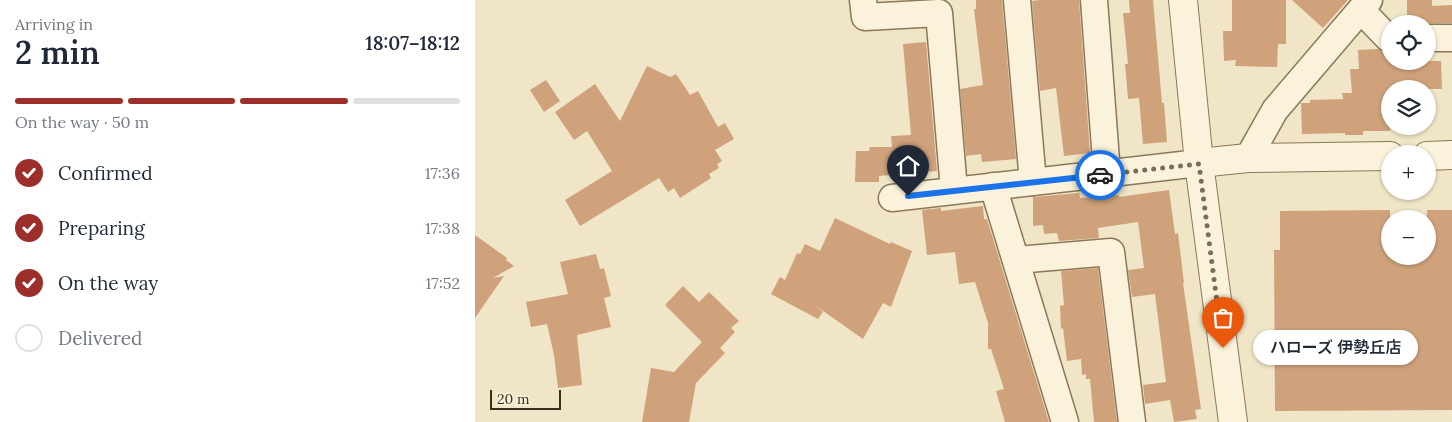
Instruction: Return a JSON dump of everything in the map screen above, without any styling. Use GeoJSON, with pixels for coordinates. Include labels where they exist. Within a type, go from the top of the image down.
{"type":"FeatureCollection","features":[{"type":"Feature","properties":{"kind":"street"},"geometry":{"type":"LineString","coordinates":[[863,0],[865,17],[939,7],[955,190]]}},
{"type":"Feature","properties":{"kind":"street"},"geometry":{"type":"LineString","coordinates":[[1017,0],[1033,182]]}},
{"type":"Feature","properties":{"kind":"street"},"geometry":{"type":"LineString","coordinates":[[1094,0],[1107,174]]}},
{"type":"Feature","properties":{"kind":"street"},"geometry":{"type":"LineString","coordinates":[[1183,0],[1199,164],[1233,422]]}},
{"type":"Feature","properties":{"kind":"street"},"geometry":{"type":"LineString","coordinates":[[1248,158],[1275,110],[1365,5],[1381,28]]}},
{"type":"Feature","properties":{"kind":"street"},"geometry":{"type":"LineString","coordinates":[[1436,38],[1452,38]]}},
{"type":"Feature","properties":{"kind":"street"},"geometry":{"type":"LineString","coordinates":[[1436,156],[1452,155]]}},
{"type":"Feature","properties":{"kind":"street"},"geometry":{"type":"LineString","coordinates":[[892,198],[1248,158],[1381,156]]}},
{"type":"Feature","properties":{"kind":"street"},"geometry":{"type":"LineString","coordinates":[[993,186],[1065,422]]}},
{"type":"Feature","properties":{"kind":"street"},"geometry":{"type":"LineString","coordinates":[[1016,260],[1111,252],[1132,422]]}},
{"type":"Feature","properties":{"kind":"building"},"geometry":{"type":"Polygon","coordinates":[[[976,0],[1002,0],[1016,159],[982,162],[981,154],[966,156],[960,89],[983,85],[974,9],[976,9],[976,0]]]}},
{"type":"Feature","properties":{"kind":"building"},"geometry":{"type":"Polygon","coordinates":[[[1079,0],[1090,153],[1064,156],[1056,88],[1040,91],[1032,1],[1079,0]]]}},
{"type":"Feature","properties":{"kind":"building"},"geometry":{"type":"Polygon","coordinates":[[[1129,0],[1153,0],[1167,142],[1143,144],[1139,98],[1128,99],[1125,64],[1128,64],[1123,13],[1130,13],[1129,0]]]}},
{"type":"Feature","properties":{"kind":"building"},"geometry":{"type":"Polygon","coordinates":[[[1232,0],[1286,0],[1286,44],[1278,44],[1277,67],[1235,66],[1236,60],[1224,61],[1223,31],[1232,31],[1232,0]]]}},
{"type":"Feature","properties":{"kind":"building"},"geometry":{"type":"Polygon","coordinates":[[[1292,0],[1348,0],[1323,28],[1292,0]]]}},
{"type":"Feature","properties":{"kind":"building"},"geometry":{"type":"Polygon","coordinates":[[[1407,0],[1432,0],[1432,6],[1452,5],[1452,23],[1436,23],[1436,15],[1407,15],[1407,0]]]}},
{"type":"Feature","properties":{"kind":"building"},"geometry":{"type":"Polygon","coordinates":[[[926,42],[937,171],[879,176],[879,182],[855,182],[856,151],[869,151],[870,147],[892,147],[891,136],[911,135],[903,44],[926,42]]]}},
{"type":"Feature","properties":{"kind":"building"},"geometry":{"type":"Polygon","coordinates":[[[1358,50],[1381,50],[1381,70],[1436,70],[1436,61],[1441,61],[1442,89],[1436,89],[1436,80],[1381,80],[1381,131],[1363,131],[1363,135],[1345,135],[1345,133],[1302,134],[1301,103],[1310,103],[1310,100],[1343,99],[1342,93],[1352,93],[1350,69],[1359,69],[1358,50]]]}},
{"type":"Feature","properties":{"kind":"building"},"geometry":{"type":"Polygon","coordinates":[[[647,66],[670,77],[676,74],[690,95],[698,91],[718,127],[725,123],[734,139],[715,150],[722,161],[717,164],[719,168],[709,174],[711,178],[680,198],[674,188],[668,192],[659,178],[580,226],[565,200],[612,171],[587,131],[574,140],[555,112],[595,84],[620,121],[647,66]]]}},
{"type":"Feature","properties":{"kind":"building"},"geometry":{"type":"Polygon","coordinates":[[[546,80],[560,101],[544,112],[530,90],[546,80]]]}},
{"type":"Feature","properties":{"kind":"building"},"geometry":{"type":"Polygon","coordinates":[[[1169,190],[1175,234],[1178,233],[1183,283],[1201,409],[1195,410],[1197,419],[1174,422],[1170,400],[1145,404],[1143,385],[1166,382],[1155,294],[1132,297],[1128,270],[1144,268],[1138,222],[1098,228],[1099,238],[1059,241],[1057,233],[1044,234],[1043,225],[1033,226],[1033,197],[1079,193],[1080,198],[1119,195],[1119,197],[1169,190]]]}},
{"type":"Feature","properties":{"kind":"building"},"geometry":{"type":"Polygon","coordinates":[[[983,206],[984,219],[987,219],[1049,422],[1005,422],[996,391],[1004,389],[991,349],[988,349],[988,323],[975,282],[959,284],[955,252],[927,255],[922,210],[941,208],[941,211],[983,206]]]}},
{"type":"Feature","properties":{"kind":"building"},"geometry":{"type":"Polygon","coordinates":[[[1381,210],[1381,265],[1436,265],[1436,210],[1452,210],[1452,410],[1275,411],[1274,250],[1280,250],[1280,211],[1381,210]]]}},
{"type":"Feature","properties":{"kind":"building"},"geometry":{"type":"Polygon","coordinates":[[[835,218],[890,244],[891,242],[912,251],[891,307],[883,303],[863,339],[816,306],[823,312],[818,319],[771,294],[780,277],[785,280],[797,253],[800,254],[805,244],[820,251],[835,218]]]}},
{"type":"Feature","properties":{"kind":"building"},"geometry":{"type":"Polygon","coordinates":[[[475,235],[507,258],[506,260],[514,266],[493,278],[504,276],[475,318],[475,235]]]}},
{"type":"Feature","properties":{"kind":"building"},"geometry":{"type":"Polygon","coordinates":[[[596,254],[600,269],[604,268],[611,296],[604,298],[611,327],[577,335],[582,385],[558,388],[554,355],[547,324],[531,327],[526,302],[568,294],[560,262],[596,254]]]}},
{"type":"Feature","properties":{"kind":"building"},"geometry":{"type":"Polygon","coordinates":[[[1098,268],[1117,422],[1094,422],[1090,379],[1086,379],[1086,374],[1082,375],[1081,359],[1067,361],[1063,328],[1061,329],[1060,306],[1064,305],[1061,271],[1098,268]]]}},
{"type":"Feature","properties":{"kind":"building"},"geometry":{"type":"Polygon","coordinates":[[[683,286],[699,302],[709,292],[739,321],[731,328],[735,332],[720,348],[725,353],[696,383],[689,422],[642,422],[651,368],[674,372],[702,342],[665,305],[683,286]]]}},
{"type":"Feature","properties":{"kind":"way so far"},"geometry":{"type":"LineString","coordinates":[[1100,175],[1199,164],[1223,348]]}},
{"type":"Feature","properties":{"kind":"place","name":"ハローズ 伊勢丘店"},"geometry":{"type":"Point","coordinates":[1223,348]}},
{"type":"Feature","properties":{"kind":"route"},"geometry":{"type":"LineString","coordinates":[[908,196],[1100,175]]}}]}
